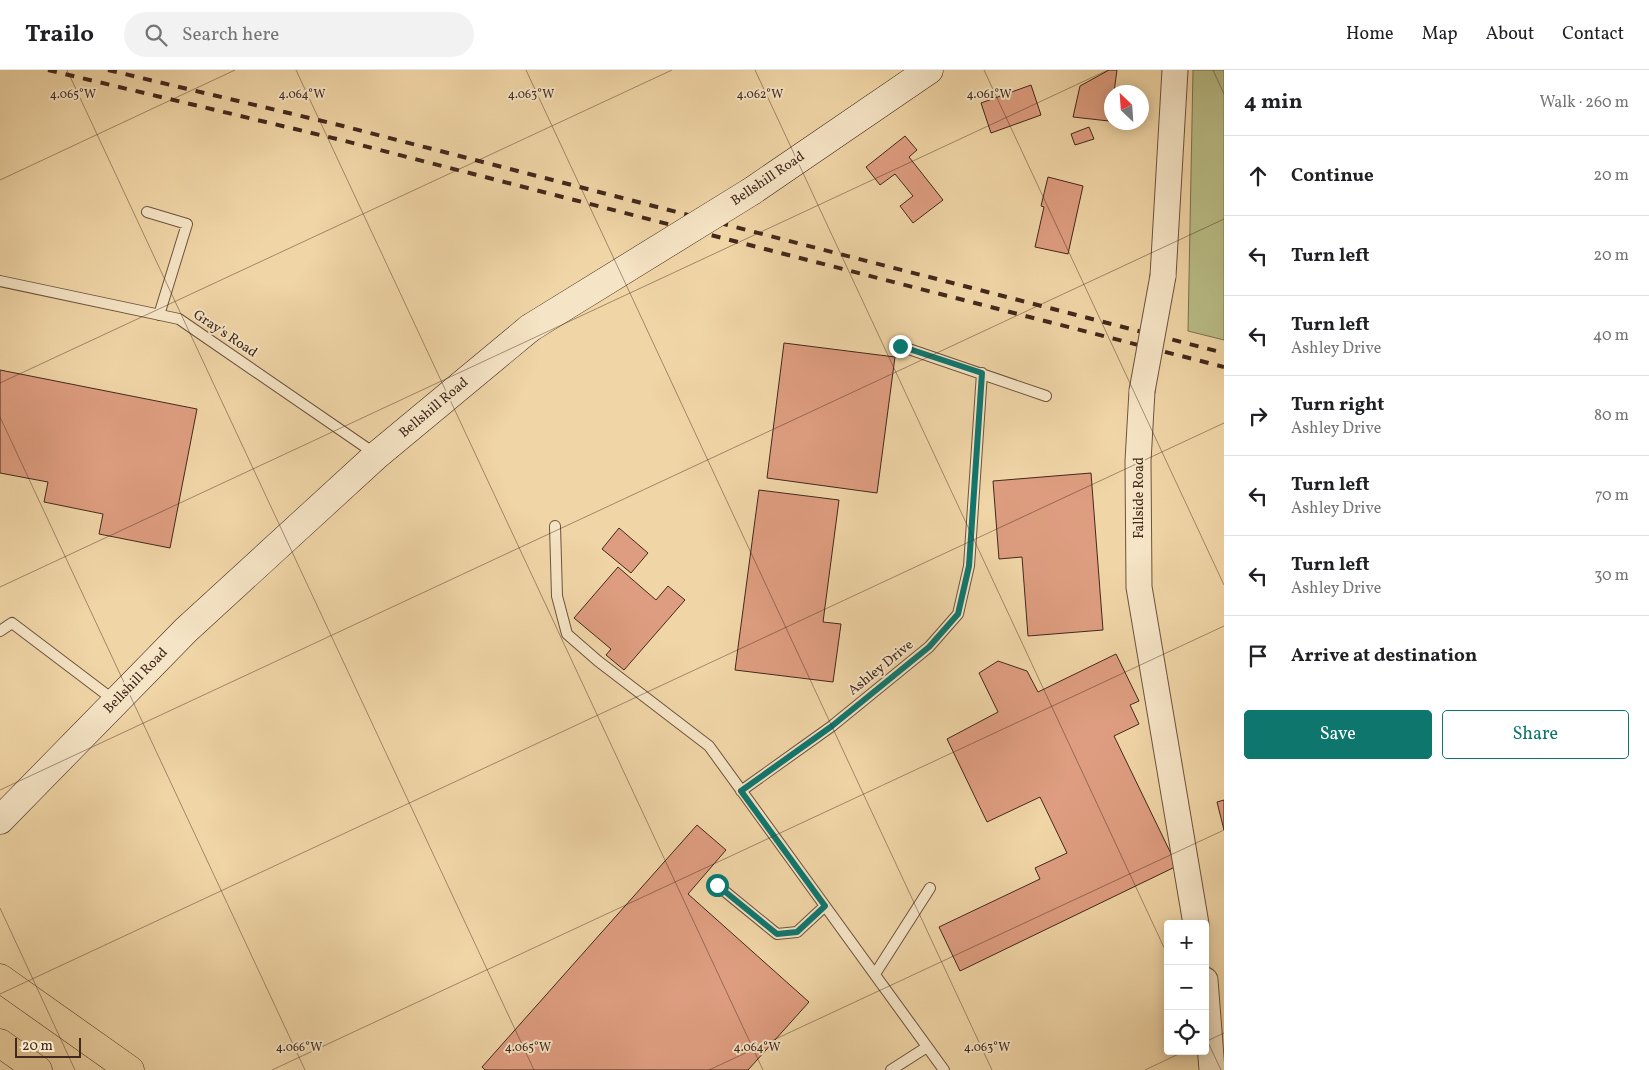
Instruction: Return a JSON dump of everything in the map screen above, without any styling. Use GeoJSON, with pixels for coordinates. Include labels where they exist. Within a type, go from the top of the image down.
{"type":"FeatureCollection","features":[{"type":"Feature","properties":{"kind":"highway"},"geometry":{"type":"LineString","coordinates":[[0,978],[130,1070]]}},
{"type":"Feature","properties":{"kind":"highway"},"geometry":{"type":"LineString","coordinates":[[0,1043],[38,1070]]}},
{"type":"Feature","properties":{"kind":"main road","name":"Bellshill Road"},"geometry":{"type":"LineString","coordinates":[[0,820],[186,630],[377,455],[530,328],[752,190],[929,70]]}},
{"type":"Feature","properties":{"kind":"street","name":"Fallside Road"},"geometry":{"type":"LineString","coordinates":[[1175,70],[1163,276],[1142,392],[1138,461],[1139,587],[1195,920]]}},
{"type":"Feature","properties":{"kind":"street"},"geometry":{"type":"LineString","coordinates":[[1209,1001],[1217,1042],[1212,1070]]}},
{"type":"Feature","properties":{"kind":"lane"},"geometry":{"type":"LineString","coordinates":[[147,212],[187,224],[159,316]]}},
{"type":"Feature","properties":{"kind":"lane","name":"Gray's Road"},"geometry":{"type":"LineString","coordinates":[[2,282],[179,319],[377,455]]}},
{"type":"Feature","properties":{"kind":"lane"},"geometry":{"type":"LineString","coordinates":[[900,346],[1046,396]]}},
{"type":"Feature","properties":{"kind":"lane","name":"Ashley Drive"},"geometry":{"type":"LineString","coordinates":[[741,791],[832,726],[921,653],[958,614],[969,566],[982,373]]}},
{"type":"Feature","properties":{"kind":"lane"},"geometry":{"type":"LineString","coordinates":[[555,526],[557,596],[567,634],[598,661],[709,746],[944,1070]]}},
{"type":"Feature","properties":{"kind":"lane"},"geometry":{"type":"LineString","coordinates":[[0,631],[12,623],[116,702]]}},
{"type":"Feature","properties":{"kind":"lane"},"geometry":{"type":"LineString","coordinates":[[717,885],[777,934],[797,932],[825,906]]}},
{"type":"Feature","properties":{"kind":"lane"},"geometry":{"type":"LineString","coordinates":[[875,974],[930,888]]}},
{"type":"Feature","properties":{"kind":"lane"},"geometry":{"type":"LineString","coordinates":[[891,1070],[927,1047]]}},
{"type":"Feature","properties":{"kind":"green space"},"geometry":{"type":"Polygon","coordinates":[[[1193,70],[1224,70],[1224,340],[1188,331],[1193,70]]]}},
{"type":"Feature","properties":{"kind":"building"},"geometry":{"type":"Polygon","coordinates":[[[1109,70],[1117,70],[1115,85],[1104,85],[1104,120],[1073,117],[1080,86],[1109,70]]]}},
{"type":"Feature","properties":{"kind":"building"},"geometry":{"type":"Polygon","coordinates":[[[1031,85],[1041,115],[991,133],[981,103],[1031,85]]]}},
{"type":"Feature","properties":{"kind":"building"},"geometry":{"type":"Polygon","coordinates":[[[1089,127],[1094,139],[1075,145],[1071,134],[1089,127]]]}},
{"type":"Feature","properties":{"kind":"building"},"geometry":{"type":"Polygon","coordinates":[[[905,136],[917,150],[909,157],[943,200],[913,223],[900,206],[913,196],[895,174],[880,185],[866,167],[905,136]]]}},
{"type":"Feature","properties":{"kind":"building"},"geometry":{"type":"Polygon","coordinates":[[[1048,177],[1083,186],[1068,254],[1035,247],[1044,207],[1041,206],[1048,177]]]}},
{"type":"Feature","properties":{"kind":"building"},"geometry":{"type":"Polygon","coordinates":[[[784,343],[895,357],[877,493],[767,478],[784,343]]]}},
{"type":"Feature","properties":{"kind":"building"},"geometry":{"type":"Polygon","coordinates":[[[0,370],[197,409],[170,548],[99,534],[103,514],[44,502],[48,482],[0,473],[0,370]]]}},
{"type":"Feature","properties":{"kind":"building"},"geometry":{"type":"Polygon","coordinates":[[[1091,473],[1103,630],[1028,636],[1022,557],[999,559],[993,481],[1091,473]]]}},
{"type":"Feature","properties":{"kind":"building"},"geometry":{"type":"Polygon","coordinates":[[[759,490],[839,500],[823,622],[841,624],[833,682],[735,670],[759,490]]]}},
{"type":"Feature","properties":{"kind":"building"},"geometry":{"type":"Polygon","coordinates":[[[619,528],[648,553],[631,573],[602,549],[619,528]]]}},
{"type":"Feature","properties":{"kind":"building"},"geometry":{"type":"Polygon","coordinates":[[[618,567],[656,600],[668,586],[685,600],[624,670],[606,655],[611,649],[574,618],[618,567]]]}},
{"type":"Feature","properties":{"kind":"building"},"geometry":{"type":"Polygon","coordinates":[[[1116,654],[1139,701],[1130,705],[1139,724],[1114,736],[1177,866],[960,971],[939,927],[1040,879],[1035,868],[1067,853],[1040,797],[987,822],[947,739],[998,712],[979,673],[998,661],[1027,671],[1038,692],[1116,654]]]}},
{"type":"Feature","properties":{"kind":"building"},"geometry":{"type":"Polygon","coordinates":[[[1224,800],[1224,830],[1217,802],[1224,800]]]}},
{"type":"Feature","properties":{"kind":"building"},"geometry":{"type":"Polygon","coordinates":[[[697,825],[726,850],[688,894],[809,1002],[748,1070],[485,1070],[482,1067],[697,825]]]}},
{"type":"Feature","properties":{"kind":"railway"},"geometry":{"type":"LineString","coordinates":[[48,70],[341,140],[1224,367]]}},
{"type":"Feature","properties":{"kind":"railway"},"geometry":{"type":"LineString","coordinates":[[108,70],[343,126],[1224,353]]}},
{"type":"Feature","properties":{"kind":"route"},"geometry":{"type":"LineString","coordinates":[[717,885],[777,934],[784,935],[797,932],[825,906],[741,791],[832,726],[929,647],[958,614],[969,566],[982,373],[900,346]]}}]}
